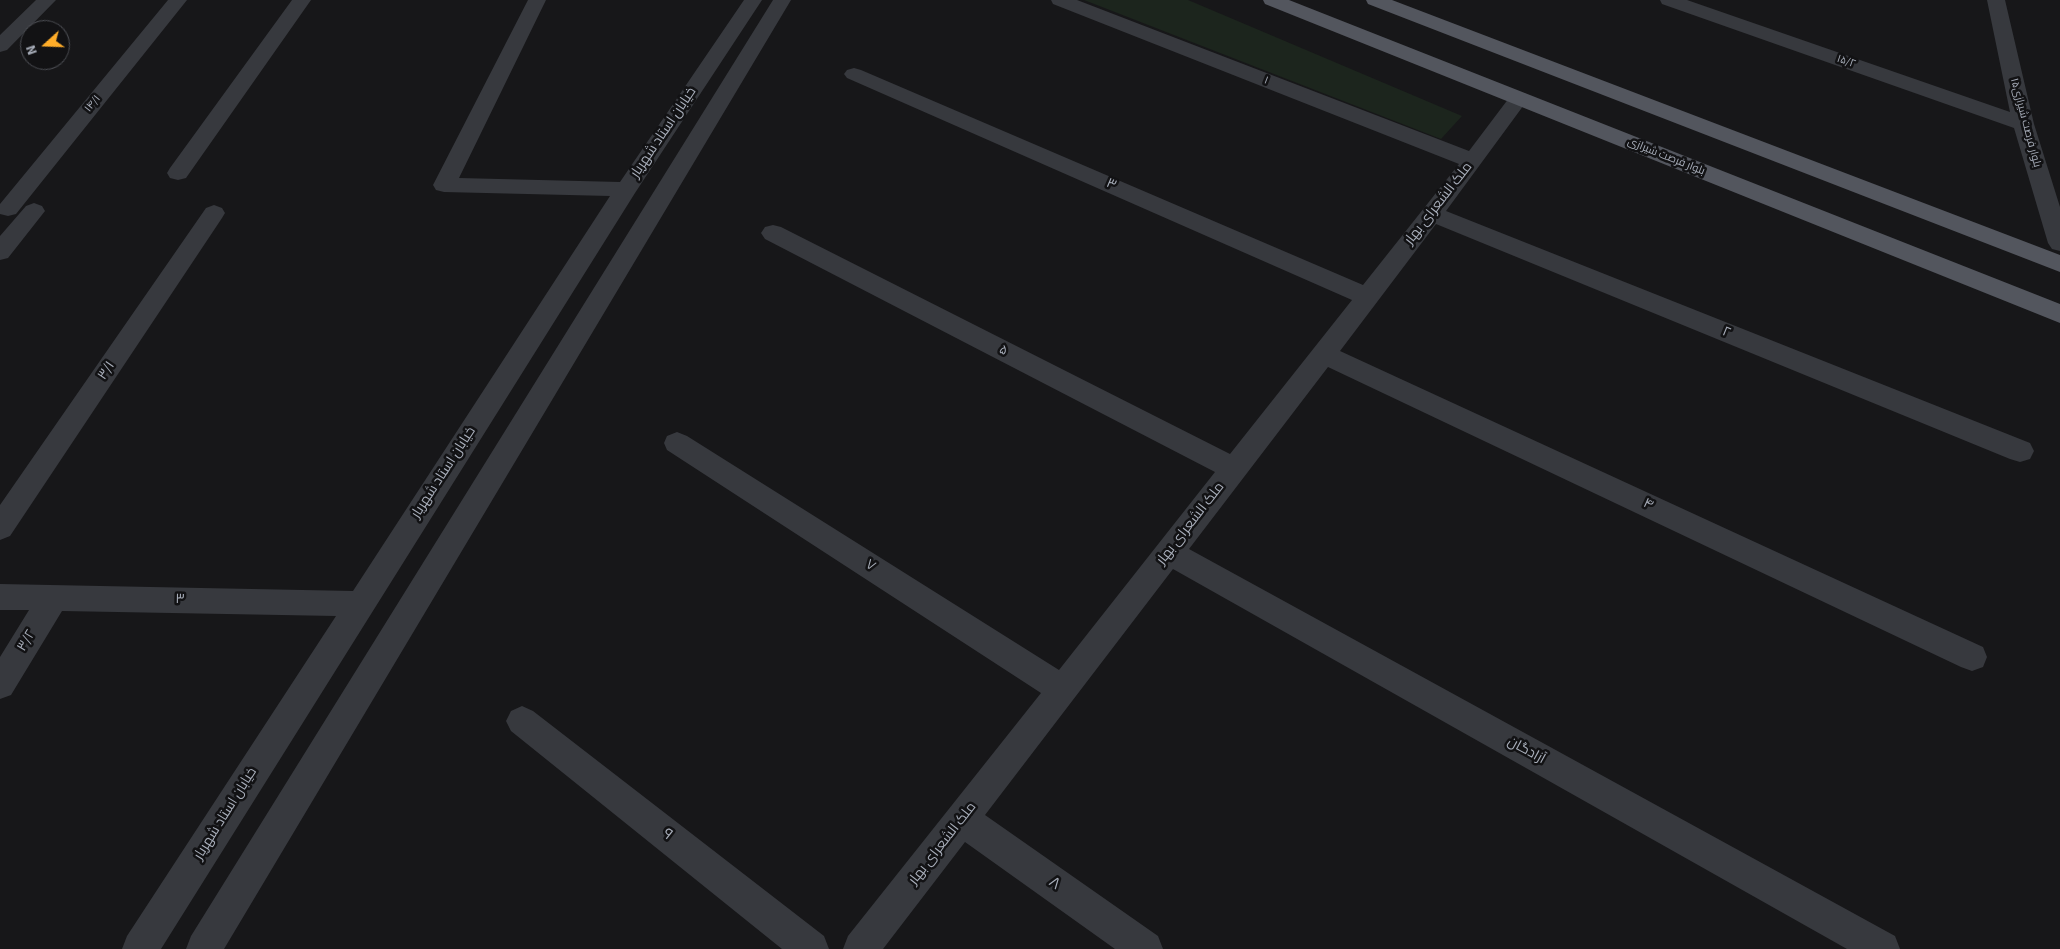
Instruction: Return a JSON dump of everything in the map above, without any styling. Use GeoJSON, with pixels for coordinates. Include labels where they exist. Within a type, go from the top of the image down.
{"type":"FeatureCollection","features":[{"type":"Feature","properties":{"kind":"main road","name":"بلوار فرصت شیرازی"},"geometry":{"type":"LineString","coordinates":[[1272,0],[2060,314]]}},
{"type":"Feature","properties":{"kind":"main road"},"geometry":{"type":"LineString","coordinates":[[1375,0],[2060,264]]}},
{"type":"Feature","properties":{"kind":"street"},"geometry":{"type":"LineString","coordinates":[[0,46],[47,0]]}},
{"type":"Feature","properties":{"kind":"street","name":"۱۴/۱"},"geometry":{"type":"LineString","coordinates":[[4,209],[178,0]]}},
{"type":"Feature","properties":{"kind":"street"},"geometry":{"type":"LineString","coordinates":[[178,173],[302,0]]}},
{"type":"Feature","properties":{"kind":"street"},"geometry":{"type":"LineString","coordinates":[[537,0],[444,185],[626,189]]}},
{"type":"Feature","properties":{"kind":"street","name":"خیابان استاد شهریار"},"geometry":{"type":"LineString","coordinates":[[140,949],[626,189],[753,0]]}},
{"type":"Feature","properties":{"kind":"street"},"geometry":{"type":"LineString","coordinates":[[204,949],[782,0]]}},
{"type":"Feature","properties":{"kind":"street","name":"۱"},"geometry":{"type":"LineString","coordinates":[[1060,0],[1473,161]]}},
{"type":"Feature","properties":{"kind":"street","name":"۱۵/۲"},"geometry":{"type":"LineString","coordinates":[[1669,0],[2023,124]]}},
{"type":"Feature","properties":{"kind":"street","name":"بلوار فرصت شیرازی۱۵"},"geometry":{"type":"LineString","coordinates":[[1994,1],[2023,124],[2060,243]]}},
{"type":"Feature","properties":{"kind":"street","name":"۳"},"geometry":{"type":"LineString","coordinates":[[854,74],[1368,297]]}},
{"type":"Feature","properties":{"kind":"street","name":"ملک الشعرای بهار"},"geometry":{"type":"LineString","coordinates":[[862,949],[1324,354],[1473,161],[1519,98]]}},
{"type":"Feature","properties":{"kind":"street"},"geometry":{"type":"LineString","coordinates":[[0,252],[34,210],[4,209]]}},
{"type":"Feature","properties":{"kind":"street","name":"۳/۱"},"geometry":{"type":"LineString","coordinates":[[0,528],[214,213]]}},
{"type":"Feature","properties":{"kind":"street","name":"۲"},"geometry":{"type":"LineString","coordinates":[[1432,214],[2020,451]]}},
{"type":"Feature","properties":{"kind":"street","name":"۵"},"geometry":{"type":"LineString","coordinates":[[773,232],[1234,470]]}},
{"type":"Feature","properties":{"kind":"street","name":"۴"},"geometry":{"type":"LineString","coordinates":[[1324,354],[1972,657]]}},
{"type":"Feature","properties":{"kind":"street","name":"۷"},"geometry":{"type":"LineString","coordinates":[[677,443],[1063,690]]}},
{"type":"Feature","properties":{"kind":"street","name":"آزادگان"},"geometry":{"type":"LineString","coordinates":[[1169,552],[1881,949]]}},
{"type":"Feature","properties":{"kind":"street","name":"۳"},"geometry":{"type":"LineString","coordinates":[[0,596],[360,604]]}},
{"type":"Feature","properties":{"kind":"street","name":"۳/۲"},"geometry":{"type":"LineString","coordinates":[[0,685],[54,597]]}},
{"type":"Feature","properties":{"kind":"street","name":"۹"},"geometry":{"type":"LineString","coordinates":[[522,721],[811,949]]}},
{"type":"Feature","properties":{"kind":"street","name":"۸"},"geometry":{"type":"LineString","coordinates":[[962,819],[1145,949]]}},
{"type":"Feature","properties":{"kind":"shaded area"},"geometry":{"type":"Polygon","coordinates":[[[1084,0],[1188,0],[1462,116],[1441,139],[1084,0]]]}}]}
